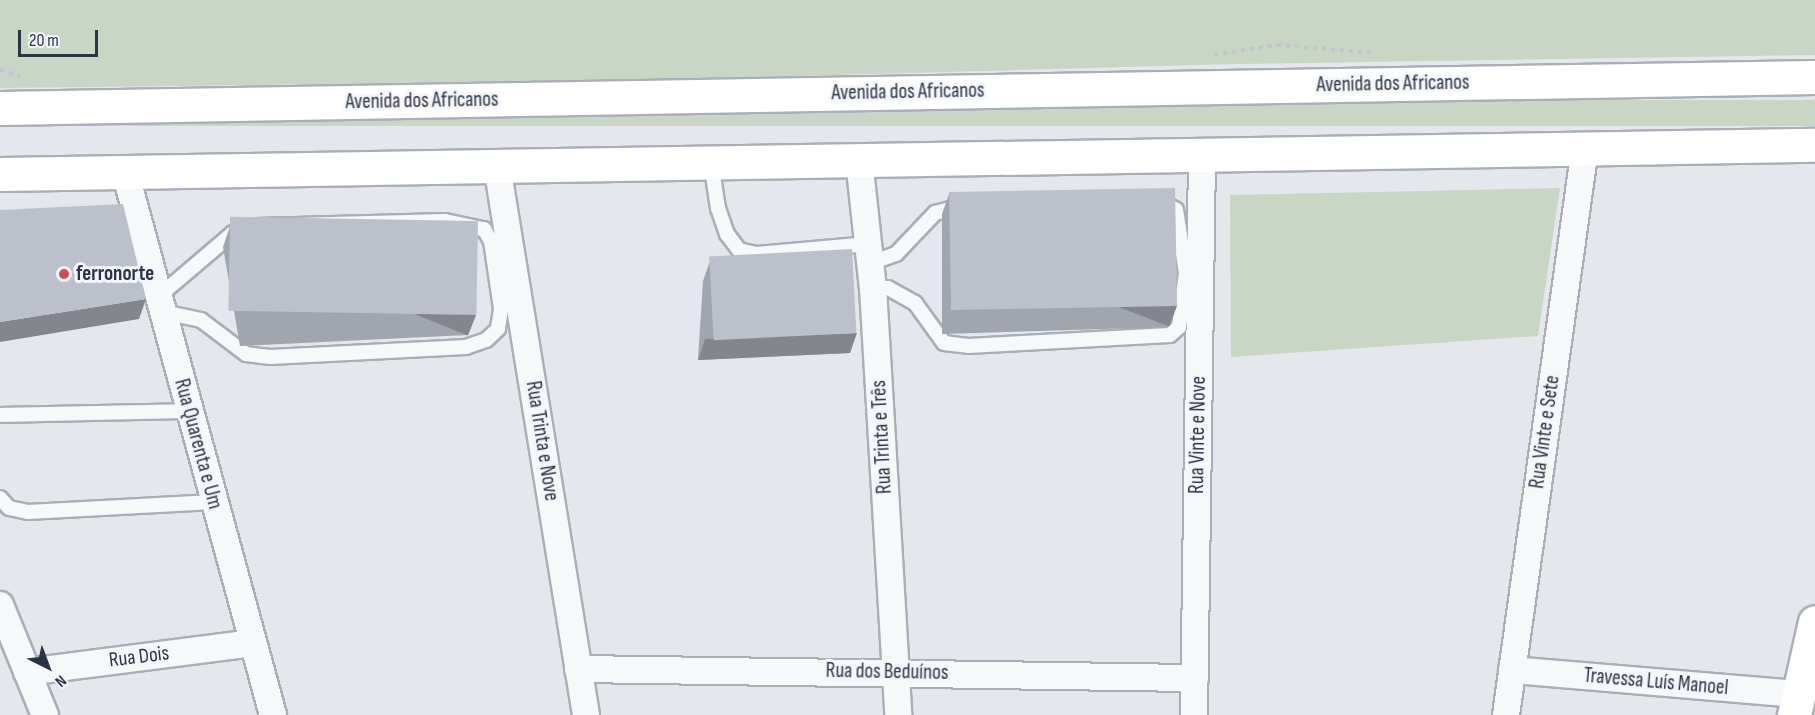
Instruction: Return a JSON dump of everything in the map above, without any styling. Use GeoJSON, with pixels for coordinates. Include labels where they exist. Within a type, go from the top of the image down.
{"type":"FeatureCollection","features":[{"type":"Feature","properties":{"kind":"main road","name":"Avenida dos Africanos"},"geometry":{"type":"LineString","coordinates":[[0,108],[1815,77]]}},
{"type":"Feature","properties":{"kind":"main road"},"geometry":{"type":"LineString","coordinates":[[0,129],[178,105]]}},
{"type":"Feature","properties":{"kind":"main road"},"geometry":{"type":"LineString","coordinates":[[0,174],[1815,145]]}},
{"type":"Feature","properties":{"kind":"main road"},"geometry":{"type":"LineString","coordinates":[[1796,704],[1815,622]]}},
{"type":"Feature","properties":{"kind":"street","name":"Rua Vinte e Sete"},"geometry":{"type":"LineString","coordinates":[[1506,715],[1585,148]]}},
{"type":"Feature","properties":{"kind":"street","name":"Rua Vinte e Nove"},"geometry":{"type":"LineString","coordinates":[[1194,715],[1202,155]]}},
{"type":"Feature","properties":{"kind":"street","name":"Rua Trinta e Três"},"geometry":{"type":"LineString","coordinates":[[859,160],[871,265],[898,715]]}},
{"type":"Feature","properties":{"kind":"street","name":"Rua Trinta e Nove"},"geometry":{"type":"LineString","coordinates":[[497,166],[586,715]]}},
{"type":"Feature","properties":{"kind":"street","name":"Rua Quarenta e Um"},"geometry":{"type":"LineString","coordinates":[[125,172],[273,715]]}},
{"type":"Feature","properties":{"kind":"street"},"geometry":{"type":"LineString","coordinates":[[0,605],[45,715]]}},
{"type":"Feature","properties":{"kind":"street","name":"Rua Dois"},"geometry":{"type":"LineString","coordinates":[[27,672],[252,643]]}},
{"type":"Feature","properties":{"kind":"street","name":"Rua dos Beduínos"},"geometry":{"type":"LineString","coordinates":[[579,669],[1195,678]]}},
{"type":"Feature","properties":{"kind":"street","name":"Travessa Luís Manoel"},"geometry":{"type":"LineString","coordinates":[[1512,670],[1796,704]]}},
{"type":"Feature","properties":{"kind":"lane"},"geometry":{"type":"LineString","coordinates":[[711,163],[718,208],[727,234],[739,250],[757,254],[871,265],[896,254],[935,213],[981,203]]}},
{"type":"Feature","properties":{"kind":"lane"},"geometry":{"type":"LineString","coordinates":[[871,265],[888,288],[915,303],[944,343],[968,346],[1170,335],[1179,327],[1183,309],[1186,273],[1181,224],[1176,210],[1168,202],[1146,199]]}},
{"type":"Feature","properties":{"kind":"lane"},"geometry":{"type":"LineString","coordinates":[[445,221],[484,229],[491,241],[501,309],[498,329],[486,340],[466,347],[270,357],[246,354],[201,320],[161,304],[233,233],[257,226],[445,221]]}},
{"type":"Feature","properties":{"kind":"lane"},"geometry":{"type":"LineString","coordinates":[[0,416],[190,411]]}},
{"type":"Feature","properties":{"kind":"lane"},"geometry":{"type":"LineString","coordinates":[[0,498],[9,508],[28,512],[214,502]]}},
{"type":"Feature","properties":{"kind":"green space"},"geometry":{"type":"Polygon","coordinates":[[[0,0],[1815,0],[1815,55],[1234,64],[615,81],[0,88],[0,0]]]}},
{"type":"Feature","properties":{"kind":"green space"},"geometry":{"type":"Polygon","coordinates":[[[110,100],[1815,100],[1815,126],[110,126],[110,100]]]}},
{"type":"Feature","properties":{"kind":"green space"},"geometry":{"type":"Polygon","coordinates":[[[1560,188],[1538,336],[1231,357],[1230,195],[1560,188]]]}},
{"type":"Feature","properties":{"kind":"building"},"geometry":{"type":"Polygon","coordinates":[[[1175,188],[1177,306],[951,310],[949,192],[1175,188]]]}},
{"type":"Feature","properties":{"kind":"building","name":"ferronorte"},"geometry":{"type":"Polygon","coordinates":[[[123,204],[146,299],[0,322],[0,210],[123,204]]]}},
{"type":"Feature","properties":{"kind":"building"},"geometry":{"type":"Polygon","coordinates":[[[230,217],[478,221],[476,315],[228,311],[230,217]]]}},
{"type":"Feature","properties":{"kind":"building"},"geometry":{"type":"Polygon","coordinates":[[[852,249],[856,333],[714,340],[709,256],[852,249]]]}},
{"type":"Feature","properties":{"kind":"place","name":"ferronorte"},"geometry":{"type":"Point","coordinates":[64,274]}}]}
